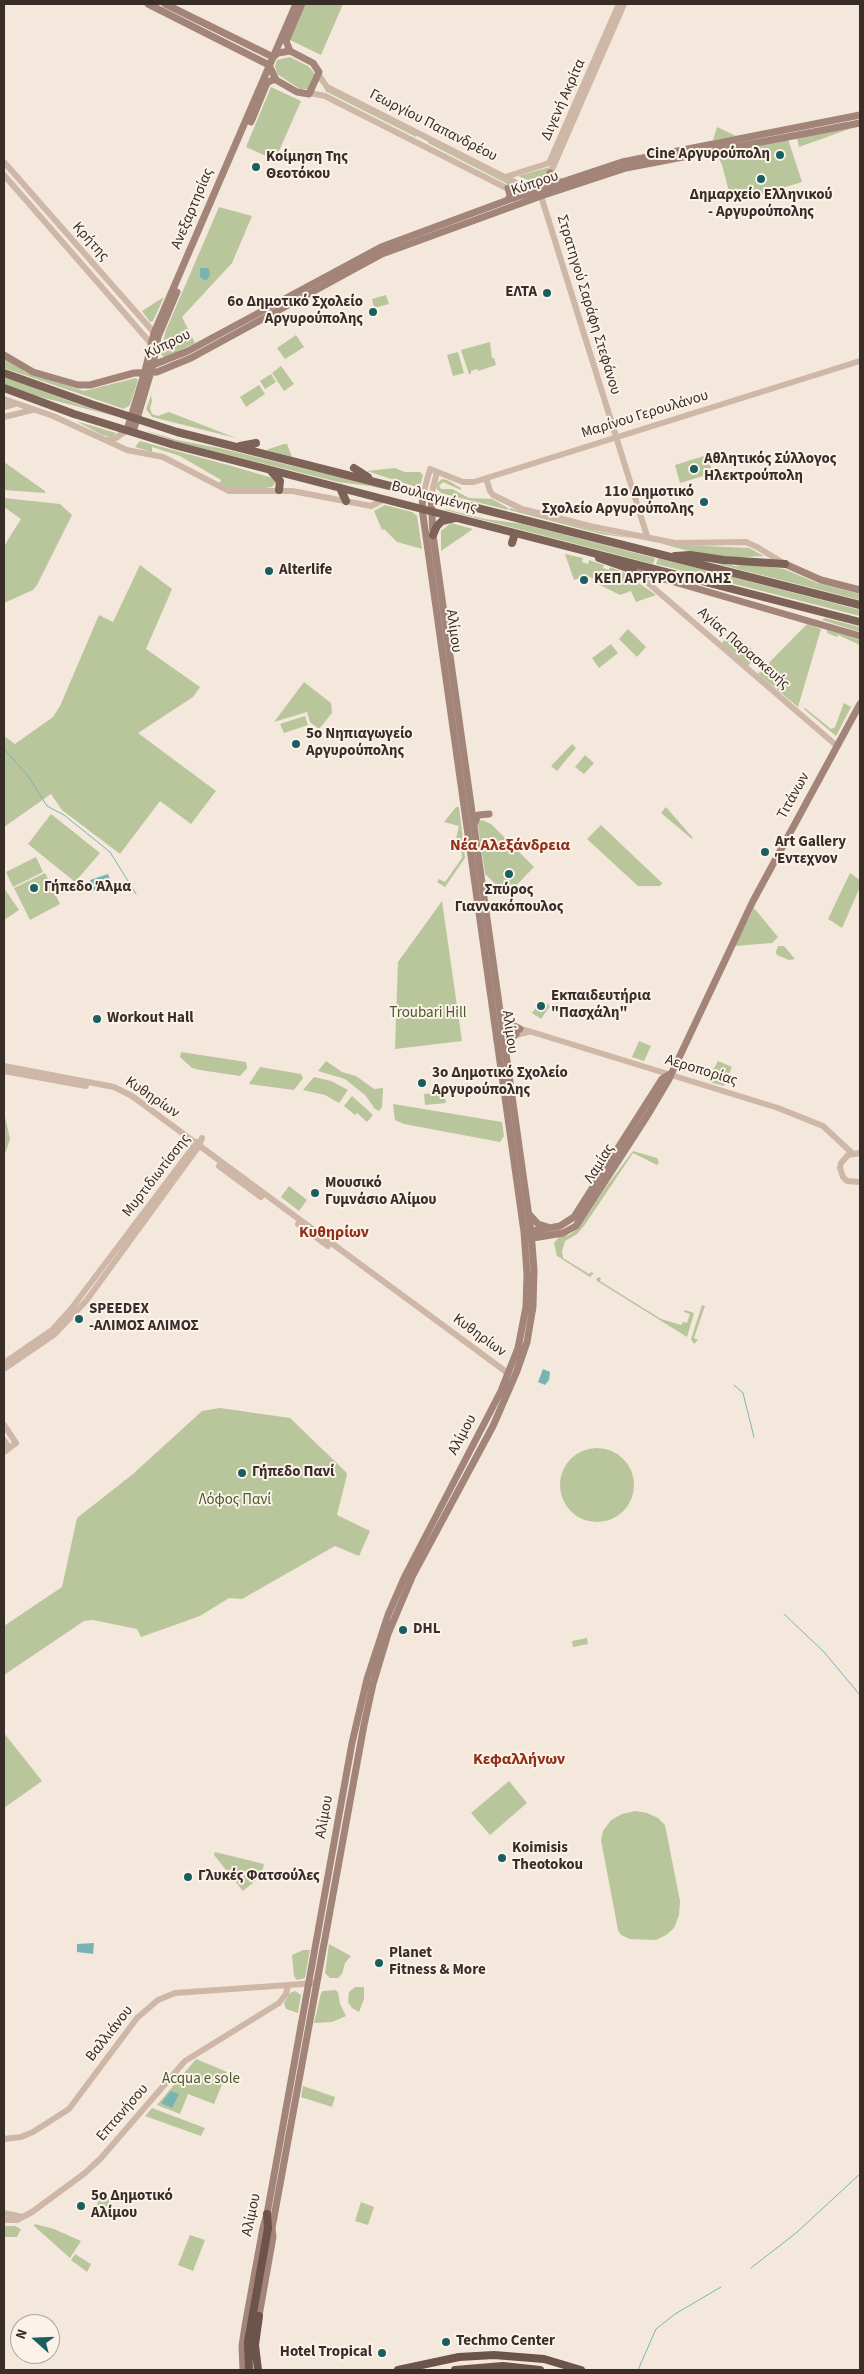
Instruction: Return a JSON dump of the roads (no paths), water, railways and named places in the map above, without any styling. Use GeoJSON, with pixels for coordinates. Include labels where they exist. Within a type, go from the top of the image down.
{"type":"FeatureCollection","features":[{"type":"Feature","properties":{"kind":"highway"},"geometry":{"type":"LineString","coordinates":[[251,2370],[248,2342],[268,2228],[267,2214]]}},
{"type":"Feature","properties":{"kind":"highway"},"geometry":{"type":"LineString","coordinates":[[251,2370],[252,2337],[272,2228]]}},
{"type":"Feature","properties":{"kind":"highway"},"geometry":{"type":"LineString","coordinates":[[258,2370],[255,2345],[259,2316]]}},
{"type":"Feature","properties":{"kind":"highway"},"geometry":{"type":"LineString","coordinates":[[398,2370],[459,2357],[494,2355],[544,2359],[581,2370]]}},
{"type":"Feature","properties":{"kind":"highway"},"geometry":{"type":"LineString","coordinates":[[455,2370],[504,2366],[540,2370]]}},
{"type":"Feature","properties":{"kind":"main road"},"geometry":{"type":"LineString","coordinates":[[148,4],[270,65],[276,80]]}},
{"type":"Feature","properties":{"kind":"main road"},"geometry":{"type":"LineString","coordinates":[[165,4],[273,57],[278,53],[290,51],[286,41],[302,4]]}},
{"type":"Feature","properties":{"kind":"main road","name":"Ανεξαρτησίας"},"geometry":{"type":"LineString","coordinates":[[130,431],[150,370],[156,335],[296,4]]}},
{"type":"Feature","properties":{"kind":"main road","name":"Γεωργίου Παπανδρέου"},"geometry":{"type":"LineString","coordinates":[[290,51],[308,59],[318,73]]}},
{"type":"Feature","properties":{"kind":"main road"},"geometry":{"type":"LineString","coordinates":[[310,93],[318,73]]}},
{"type":"Feature","properties":{"kind":"main road","name":"Ανεξαρτησίας"},"geometry":{"type":"LineString","coordinates":[[156,335],[267,83],[276,80]]}},
{"type":"Feature","properties":{"kind":"main road","name":"Γεωργίου Παπανδρέου"},"geometry":{"type":"LineString","coordinates":[[276,80],[297,92],[310,93]]}},
{"type":"Feature","properties":{"kind":"main road","name":"Κύπρου"},"geometry":{"type":"LineString","coordinates":[[150,370],[381,247],[544,187],[622,162],[860,115]]}},
{"type":"Feature","properties":{"kind":"main road","name":"Κύπρου"},"geometry":{"type":"LineString","coordinates":[[150,370],[191,358],[382,254],[541,196],[626,168],[860,123]]}},
{"type":"Feature","properties":{"kind":"main road"},"geometry":{"type":"LineString","coordinates":[[550,173],[553,179],[560,182]]}},
{"type":"Feature","properties":{"kind":"main road"},"geometry":{"type":"LineString","coordinates":[[508,188],[510,195],[508,200]]}},
{"type":"Feature","properties":{"kind":"main road"},"geometry":{"type":"LineString","coordinates":[[4,355],[33,372],[78,386],[150,370]]}},
{"type":"Feature","properties":{"kind":"main road","name":"Βουλιαγμένης"},"geometry":{"type":"LineString","coordinates":[[4,373],[177,432],[860,606]]}},
{"type":"Feature","properties":{"kind":"main road","name":"Βουλιαγμένης"},"geometry":{"type":"LineString","coordinates":[[4,388],[130,431],[270,470],[860,622]]}},
{"type":"Feature","properties":{"kind":"main road"},"geometry":{"type":"LineString","coordinates":[[236,446],[256,443]]}},
{"type":"Feature","properties":{"kind":"main road"},"geometry":{"type":"LineString","coordinates":[[354,468],[371,480]]}},
{"type":"Feature","properties":{"kind":"main road"},"geometry":{"type":"LineString","coordinates":[[270,470],[280,481],[279,490]]}},
{"type":"Feature","properties":{"kind":"main road"},"geometry":{"type":"LineString","coordinates":[[279,490],[296,476]]}},
{"type":"Feature","properties":{"kind":"main road"},"geometry":{"type":"LineString","coordinates":[[340,488],[346,501]]}},
{"type":"Feature","properties":{"kind":"main road","name":"Αλίμου"},"geometry":{"type":"LineString","coordinates":[[259,2316],[273,2237],[272,2228],[364,1725],[377,1670],[388,1634],[413,1575],[493,1426],[522,1359],[533,1307],[534,1270],[426,509],[427,495]]}},
{"type":"Feature","properties":{"kind":"main road","name":"Αλίμου"},"geometry":{"type":"LineString","coordinates":[[243,2370],[244,2331],[262,2228],[267,2214],[357,1719],[378,1642],[404,1576],[507,1376],[518,1348],[524,1320],[528,1214],[506,1053],[499,1034],[500,1012],[475,823],[433,535],[426,509]]}},
{"type":"Feature","properties":{"kind":"main road"},"geometry":{"type":"LineString","coordinates":[[433,535],[437,526],[442,521],[457,518]]}},
{"type":"Feature","properties":{"kind":"main road"},"geometry":{"type":"LineString","coordinates":[[512,543],[515,533]]}},
{"type":"Feature","properties":{"kind":"main road"},"geometry":{"type":"LineString","coordinates":[[589,552],[598,558],[633,570],[860,636]]}},
{"type":"Feature","properties":{"kind":"main road"},"geometry":{"type":"LineString","coordinates":[[668,556],[690,554],[724,560],[784,564],[821,580],[860,590]]}},
{"type":"Feature","properties":{"kind":"main road","name":"Τιτάνων"},"geometry":{"type":"LineString","coordinates":[[753,901],[860,704]]}},
{"type":"Feature","properties":{"kind":"main road"},"geometry":{"type":"LineString","coordinates":[[475,823],[474,820],[478,815],[489,814]]}},
{"type":"Feature","properties":{"kind":"main road","name":"Λαμίας"},"geometry":{"type":"LineString","coordinates":[[528,1235],[567,1232],[578,1223],[652,1108],[753,901]]}},
{"type":"Feature","properties":{"kind":"main road"},"geometry":{"type":"LineString","coordinates":[[500,1012],[518,1032],[508,1043],[506,1053]]}},
{"type":"Feature","properties":{"kind":"main road","name":"Λαμίας"},"geometry":{"type":"LineString","coordinates":[[528,1235],[564,1225],[574,1217],[662,1079],[670,1074]]}},
{"type":"Feature","properties":{"kind":"main road"},"geometry":{"type":"LineString","coordinates":[[528,1214],[538,1224],[551,1228]]}},
{"type":"Feature","properties":{"kind":"street","name":"Διγενή Ακρίτα"},"geometry":{"type":"LineString","coordinates":[[505,177],[550,163],[620,4]]}},
{"type":"Feature","properties":{"kind":"street","name":"Διγενή Ακρίτα"},"geometry":{"type":"LineString","coordinates":[[541,196],[624,4]]}},
{"type":"Feature","properties":{"kind":"street","name":"Γεωργίου Παπανδρέου"},"geometry":{"type":"LineString","coordinates":[[318,73],[327,87],[541,196]]}},
{"type":"Feature","properties":{"kind":"street","name":"Γεωργίου Παπανδρέου"},"geometry":{"type":"LineString","coordinates":[[310,93],[325,96],[531,200]]}},
{"type":"Feature","properties":{"kind":"street","name":"Κρήτης"},"geometry":{"type":"LineString","coordinates":[[4,162],[156,335]]}},
{"type":"Feature","properties":{"kind":"street","name":"Κρήτης"},"geometry":{"type":"LineString","coordinates":[[4,175],[154,346]]}},
{"type":"Feature","properties":{"kind":"street","name":"Στρατηγού Σαράφη Στεφάνου"},"geometry":{"type":"LineString","coordinates":[[541,196],[646,536]]}},
{"type":"Feature","properties":{"kind":"street","name":"Μαρίνου Γερουλάνου"},"geometry":{"type":"LineString","coordinates":[[427,495],[430,468],[464,482],[486,478],[860,361]]}},
{"type":"Feature","properties":{"kind":"street"},"geometry":{"type":"LineString","coordinates":[[4,400],[53,416],[128,450],[163,457],[229,491],[292,491],[370,506],[385,499]]}},
{"type":"Feature","properties":{"kind":"street"},"geometry":{"type":"LineString","coordinates":[[4,407],[16,404]]}},
{"type":"Feature","properties":{"kind":"street"},"geometry":{"type":"LineString","coordinates":[[4,417],[32,410]]}},
{"type":"Feature","properties":{"kind":"street"},"geometry":{"type":"LineString","coordinates":[[102,439],[112,440],[130,431]]}},
{"type":"Feature","properties":{"kind":"street"},"geometry":{"type":"LineString","coordinates":[[427,495],[438,472]]}},
{"type":"Feature","properties":{"kind":"street"},"geometry":{"type":"LineString","coordinates":[[486,478],[493,495],[522,508],[594,527],[681,543],[746,542],[757,546],[784,564]]}},
{"type":"Feature","properties":{"kind":"street","name":"Αγίας Παρασκευής"},"geometry":{"type":"LineString","coordinates":[[633,570],[837,746]]}},
{"type":"Feature","properties":{"kind":"street","name":"Αεροπορίας"},"geometry":{"type":"LineString","coordinates":[[499,1034],[532,1032],[778,1108],[814,1121],[826,1128],[852,1153]]}},
{"type":"Feature","properties":{"kind":"street","name":"Κυθηρίων"},"geometry":{"type":"LineString","coordinates":[[4,1066],[117,1088],[132,1096],[196,1146]]}},
{"type":"Feature","properties":{"kind":"street","name":"Κυθηρίων"},"geometry":{"type":"LineString","coordinates":[[4,1070],[117,1092],[196,1146],[505,1371],[507,1376]]}},
{"type":"Feature","properties":{"kind":"street","name":"Μυρτιδιωτίσσης"},"geometry":{"type":"LineString","coordinates":[[4,1363],[52,1330],[82,1297],[196,1146]]}},
{"type":"Feature","properties":{"kind":"street","name":"Μυρτιδιωτίσσης"},"geometry":{"type":"LineString","coordinates":[[4,1369],[55,1334],[80,1308],[196,1146]]}},
{"type":"Feature","properties":{"kind":"street"},"geometry":{"type":"LineString","coordinates":[[859,1183],[852,1183],[843,1177],[840,1168],[844,1158],[852,1153],[860,1153]]}},
{"type":"Feature","properties":{"kind":"street"},"geometry":{"type":"LineString","coordinates":[[4,1425],[15,1442],[5,1446]]}},
{"type":"Feature","properties":{"kind":"street","name":"Βαλλιάνου"},"geometry":{"type":"LineString","coordinates":[[4,2139],[21,2137],[33,2132],[69,2109],[137,2018],[158,2000],[184,1992],[292,1989],[317,1985]]}},
{"type":"Feature","properties":{"kind":"street","name":"Επτανήσου"},"geometry":{"type":"LineString","coordinates":[[21,2218],[67,2187],[101,2158],[185,2061],[279,2003],[287,1989]]}},
{"type":"Feature","properties":{"kind":"street"},"geometry":{"type":"LineString","coordinates":[[4,2213],[21,2218]]}},
{"type":"Feature","properties":{"kind":"street"},"geometry":{"type":"LineString","coordinates":[[4,2220],[21,2218]]}},
{"type":"Feature","properties":{"kind":"water"},"geometry":{"type":"Polygon","coordinates":[[[200,268],[208,268],[209,270],[210,275],[206,281],[200,277],[200,268]]]}},
{"type":"Feature","properties":{"kind":"water"},"geometry":{"type":"Polygon","coordinates":[[[108,874],[112,885],[94,891],[90,880],[108,874]]]}},
{"type":"Feature","properties":{"kind":"water"},"geometry":{"type":"Polygon","coordinates":[[[543,1369],[550,1372],[549,1380],[545,1385],[538,1382],[543,1369]]]}},
{"type":"Feature","properties":{"kind":"water"},"geometry":{"type":"Polygon","coordinates":[[[94,1943],[93,1954],[77,1952],[77,1944],[94,1943]]]}},
{"type":"Feature","properties":{"kind":"water"},"geometry":{"type":"Polygon","coordinates":[[[171,2091],[179,2094],[172,2108],[161,2103],[171,2091]]]}},
{"type":"Feature","properties":{"kind":"waterway"},"geometry":{"type":"LineString","coordinates":[[4,749],[28,776],[47,806],[64,815],[110,852],[136,894]]}},
{"type":"Feature","properties":{"kind":"waterway"},"geometry":{"type":"LineString","coordinates":[[734,1385],[743,1393],[754,1437]]}},
{"type":"Feature","properties":{"kind":"waterway"},"geometry":{"type":"LineString","coordinates":[[784,1614],[824,1652],[860,1695]]}},
{"type":"Feature","properties":{"kind":"waterway"},"geometry":{"type":"LineString","coordinates":[[751,2268],[796,2233],[860,2174]]}},
{"type":"Feature","properties":{"kind":"waterway"},"geometry":{"type":"LineString","coordinates":[[638,2370],[656,2329],[675,2314],[721,2287]]}},
{"type":"Feature","properties":{"kind":"place","name":"Cine Αργυρούπολη"},"geometry":{"type":"Point","coordinates":[780,155]}},
{"type":"Feature","properties":{"kind":"place","name":"Κοίμηση Της Θεοτόκου"},"geometry":{"type":"Point","coordinates":[256,167]}},
{"type":"Feature","properties":{"kind":"place","name":"Δημαρχείο Ελληνικού - Αργυρούπολης"},"geometry":{"type":"Point","coordinates":[761,179]}},
{"type":"Feature","properties":{"kind":"place","name":"ΕΛΤΑ"},"geometry":{"type":"Point","coordinates":[547,293]}},
{"type":"Feature","properties":{"kind":"place","name":"6ο Δημοτικό Σχολείο Αργυρούπολης"},"geometry":{"type":"Point","coordinates":[373,312]}},
{"type":"Feature","properties":{"kind":"place","name":"Αθλητικός Σύλλογος Ηλεκτρούπολη"},"geometry":{"type":"Point","coordinates":[694,469]}},
{"type":"Feature","properties":{"kind":"place","name":"11ο Δημοτικό Σχολείο Αργυρούπολης"},"geometry":{"type":"Point","coordinates":[704,502]}},
{"type":"Feature","properties":{"kind":"place","name":"Alterlife"},"geometry":{"type":"Point","coordinates":[269,571]}},
{"type":"Feature","properties":{"kind":"place","name":"ΚΕΠ ΑΡΓΥΡΟΥΠΟΛΗΣ"},"geometry":{"type":"Point","coordinates":[584,580]}},
{"type":"Feature","properties":{"kind":"place","name":"5ο Νηπιαγωγείο Αργυρούπολης"},"geometry":{"type":"Point","coordinates":[296,744]}},
{"type":"Feature","properties":{"kind":"place","name":"Art Gallery Έντεχνον"},"geometry":{"type":"Point","coordinates":[765,852]}},
{"type":"Feature","properties":{"kind":"place","name":"Σπύρος Γιαννακόπουλος"},"geometry":{"type":"Point","coordinates":[509,874]}},
{"type":"Feature","properties":{"kind":"place","name":"Γήπεδο Άλμα"},"geometry":{"type":"Point","coordinates":[34,888]}},
{"type":"Feature","properties":{"kind":"place","name":"Εκπαιδευτήρια \"Πασχάλη\""},"geometry":{"type":"Point","coordinates":[541,1006]}},
{"type":"Feature","properties":{"kind":"place","name":"Workout Hall"},"geometry":{"type":"Point","coordinates":[97,1019]}},
{"type":"Feature","properties":{"kind":"place","name":"3ο Δημοτικό Σχολείο Αργυρούπολης"},"geometry":{"type":"Point","coordinates":[422,1083]}},
{"type":"Feature","properties":{"kind":"place","name":"Μουσικό Γυμνάσιο Αλίμου"},"geometry":{"type":"Point","coordinates":[315,1193]}},
{"type":"Feature","properties":{"kind":"place","name":"SPEEDEX -ΑΛΙΜΟΣ ΑΛΙΜΟΣ"},"geometry":{"type":"Point","coordinates":[79,1319]}},
{"type":"Feature","properties":{"kind":"place","name":"Γήπεδο Πανί"},"geometry":{"type":"Point","coordinates":[242,1473]}},
{"type":"Feature","properties":{"kind":"place","name":"DHL"},"geometry":{"type":"Point","coordinates":[403,1630]}},
{"type":"Feature","properties":{"kind":"place","name":"Koimisis Theotokou"},"geometry":{"type":"Point","coordinates":[502,1858]}},
{"type":"Feature","properties":{"kind":"place","name":"Γλυκές Φατσούλες"},"geometry":{"type":"Point","coordinates":[188,1877]}},
{"type":"Feature","properties":{"kind":"place","name":"Planet Fitness & More"},"geometry":{"type":"Point","coordinates":[379,1963]}},
{"type":"Feature","properties":{"kind":"place","name":"5ο Δημοτικό Αλίμου"},"geometry":{"type":"Point","coordinates":[81,2206]}},
{"type":"Feature","properties":{"kind":"place","name":"Techmo Center"},"geometry":{"type":"Point","coordinates":[446,2342]}},
{"type":"Feature","properties":{"kind":"place","name":"Hotel Tropical"},"geometry":{"type":"Point","coordinates":[382,2353]}},
{"type":"Feature","properties":{"kind":"district","name":"Νέα Αλεξάνδρεια"},"geometry":{"type":"Point","coordinates":[510,846]}},
{"type":"Feature","properties":{"kind":"district","name":"Κυθηρίων"},"geometry":{"type":"Point","coordinates":[334,1233]}},
{"type":"Feature","properties":{"kind":"district","name":"Κεφαλλήνων"},"geometry":{"type":"Point","coordinates":[519,1760]}},
{"type":"Feature","properties":{"kind":"park label","name":"Troubari Hill"},"geometry":{"type":"Point","coordinates":[428,1014]}},
{"type":"Feature","properties":{"kind":"park label","name":"Λόφος Πανί"},"geometry":{"type":"Point","coordinates":[235,1501]}},
{"type":"Feature","properties":{"kind":"park label","name":"Acqua e sole"},"geometry":{"type":"Point","coordinates":[201,2080]}}]}
